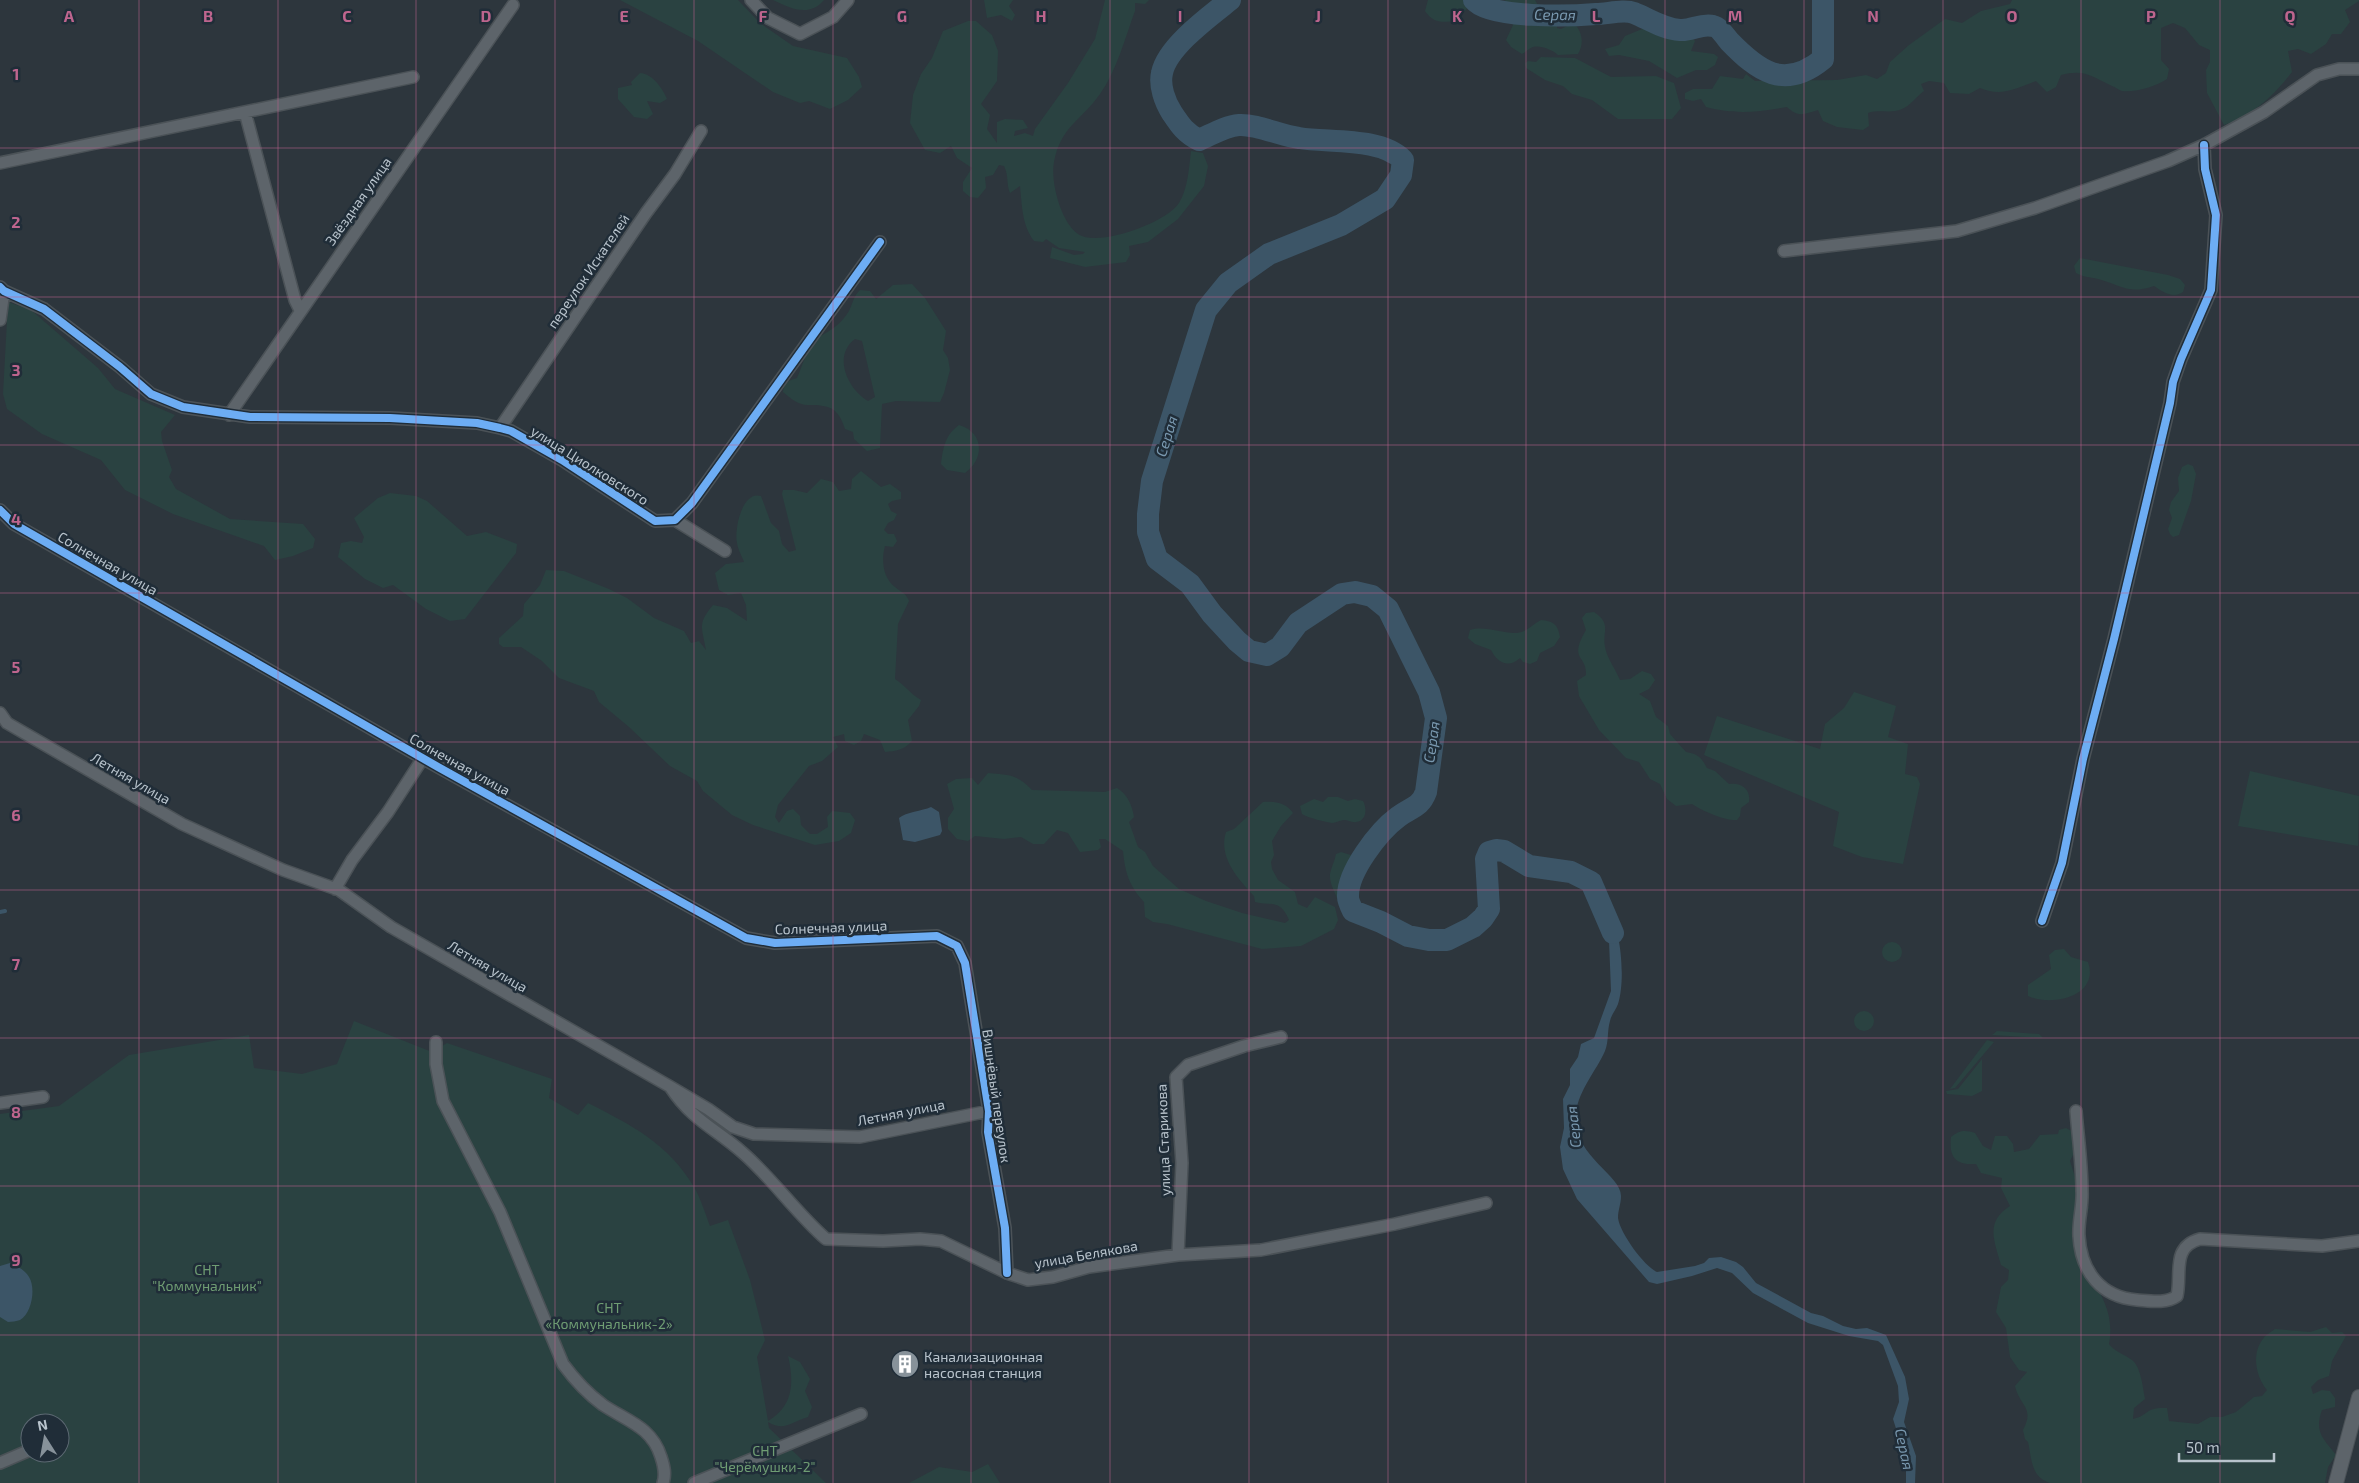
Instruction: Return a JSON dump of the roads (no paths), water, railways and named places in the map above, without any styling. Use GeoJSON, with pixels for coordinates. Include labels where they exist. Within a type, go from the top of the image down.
{"type":"FeatureCollection","features":[{"type":"Feature","properties":{"kind":"street"},"geometry":{"type":"LineString","coordinates":[[751,0],[768,18],[800,34],[833,17],[848,0]]}},
{"type":"Feature","properties":{"kind":"street","name":"Звёздная улица"},"geometry":{"type":"LineString","coordinates":[[229,415],[300,310],[513,6]]}},
{"type":"Feature","properties":{"kind":"street"},"geometry":{"type":"LineString","coordinates":[[1784,251],[1957,230],[2035,208],[2168,161],[2204,145],[2264,112],[2317,75],[2339,69],[2359,70]]}},
{"type":"Feature","properties":{"kind":"street"},"geometry":{"type":"LineString","coordinates":[[0,163],[413,77]]}},
{"type":"Feature","properties":{"kind":"street"},"geometry":{"type":"LineString","coordinates":[[245,112],[295,300],[300,310]]}},
{"type":"Feature","properties":{"kind":"street","name":"переулок Искателей"},"geometry":{"type":"LineString","coordinates":[[500,428],[646,213],[675,174],[701,131]]}},
{"type":"Feature","properties":{"kind":"street"},"geometry":{"type":"LineString","coordinates":[[2042,922],[2062,863],[2083,759],[2114,639],[2170,403],[2173,382],[2194,326],[2211,290],[2216,215],[2205,169],[2204,145]]}},
{"type":"Feature","properties":{"kind":"street"},"geometry":{"type":"LineString","coordinates":[[725,551],[674,520],[692,503],[880,242]]}},
{"type":"Feature","properties":{"kind":"street"},"geometry":{"type":"LineString","coordinates":[[0,320],[2,289]]}},
{"type":"Feature","properties":{"kind":"street","name":"улица Циолковского"},"geometry":{"type":"LineString","coordinates":[[2,289],[44,309],[120,367],[151,394],[183,407],[250,417],[390,418],[477,423],[500,428],[510,431],[562,460],[656,521],[674,520]]}},
{"type":"Feature","properties":{"kind":"street","name":"Солнечная улица"},"geometry":{"type":"LineString","coordinates":[[0,510],[14,524],[423,758],[746,938],[775,943],[937,936]]}},
{"type":"Feature","properties":{"kind":"street","name":"Летняя улица"},"geometry":{"type":"LineString","coordinates":[[0,713],[7,723],[182,824],[283,870],[335,889],[391,927],[669,1086],[708,1109],[732,1127],[754,1134],[860,1137],[989,1111]]}},
{"type":"Feature","properties":{"kind":"street"},"geometry":{"type":"LineString","coordinates":[[335,889],[352,860],[388,812],[423,758]]}},
{"type":"Feature","properties":{"kind":"street","name":"Вишнёвый переулок"},"geometry":{"type":"LineString","coordinates":[[937,936],[957,946],[965,963],[989,1111],[988,1132],[1004,1228],[1008,1273]]}},
{"type":"Feature","properties":{"kind":"street","name":"улица Старикова"},"geometry":{"type":"LineString","coordinates":[[1178,1255],[1182,1163],[1176,1077],[1188,1065],[1244,1046],[1280,1037]]}},
{"type":"Feature","properties":{"kind":"street"},"geometry":{"type":"LineString","coordinates":[[436,1042],[436,1064],[443,1101],[500,1212],[563,1364],[575,1380],[603,1404],[640,1426],[650,1435],[658,1447],[664,1466],[663,1483]]}},
{"type":"Feature","properties":{"kind":"street","name":"улица Белякова"},"geometry":{"type":"LineString","coordinates":[[669,1086],[684,1107],[742,1152],[805,1221],[826,1239],[883,1241],[920,1239],[941,1241],[1008,1273],[1028,1280],[1053,1277],[1089,1267],[1178,1255],[1261,1250],[1486,1204]]}},
{"type":"Feature","properties":{"kind":"street"},"geometry":{"type":"LineString","coordinates":[[0,1103],[43,1097]]}},
{"type":"Feature","properties":{"kind":"street"},"geometry":{"type":"LineString","coordinates":[[2076,1111],[2082,1192],[2079,1236],[2082,1254],[2091,1276],[2103,1289],[2111,1294],[2126,1299],[2156,1302],[2173,1299],[2177,1296],[2179,1262],[2182,1250],[2189,1242],[2200,1239],[2322,1246],[2359,1241]]}},
{"type":"Feature","properties":{"kind":"street"},"geometry":{"type":"LineString","coordinates":[[2336,1483],[2359,1398]]}},
{"type":"Feature","properties":{"kind":"street"},"geometry":{"type":"LineString","coordinates":[[694,1483],[862,1414]]}},
{"type":"Feature","properties":{"kind":"street"},"geometry":{"type":"LineString","coordinates":[[0,1463],[20,1454]]}},
{"type":"Feature","properties":{"kind":"water"},"geometry":{"type":"Polygon","coordinates":[[[931,807],[939,812],[942,831],[940,835],[915,842],[903,840],[899,818],[906,814],[931,807]]]}},
{"type":"Feature","properties":{"kind":"water"},"geometry":{"type":"Polygon","coordinates":[[[1606,904],[1615,925],[1621,952],[1622,981],[1618,1004],[1611,1019],[1605,1051],[1584,1088],[1578,1104],[1576,1127],[1581,1141],[1588,1152],[1619,1188],[1621,1196],[1618,1218],[1623,1232],[1639,1256],[1657,1272],[1695,1266],[1704,1263],[1709,1258],[1721,1257],[1736,1262],[1743,1267],[1756,1283],[1811,1313],[1823,1316],[1843,1326],[1856,1329],[1867,1328],[1886,1335],[1905,1377],[1909,1399],[1904,1422],[1916,1456],[1915,1483],[1906,1483],[1906,1460],[1893,1419],[1899,1402],[1898,1386],[1883,1345],[1878,1341],[1849,1336],[1808,1323],[1753,1293],[1732,1273],[1717,1268],[1657,1284],[1649,1282],[1577,1199],[1563,1169],[1560,1147],[1564,1128],[1563,1099],[1570,1085],[1570,1069],[1578,1057],[1581,1044],[1594,1038],[1611,991],[1609,940],[1595,908],[1606,904]]]}},
{"type":"Feature","properties":{"kind":"water"},"geometry":{"type":"Polygon","coordinates":[[[10,1263],[21,1269],[29,1277],[32,1287],[32,1300],[24,1317],[20,1320],[8,1322],[0,1317],[0,1266],[10,1263]]]}},
{"type":"Feature","properties":{"kind":"waterway","name":"Серая"},"geometry":{"type":"LineString","coordinates":[[1230,0],[1180,43],[1172,53],[1162,73],[1161,83],[1165,99],[1172,113],[1186,132],[1199,140],[1229,127],[1246,125],[1299,138],[1368,144],[1393,153],[1403,160],[1401,175],[1385,199],[1341,225],[1269,254],[1228,283],[1206,310],[1152,481],[1148,532],[1157,559],[1190,584],[1212,614],[1237,641],[1249,651],[1267,655],[1280,647],[1298,623],[1342,594],[1355,592],[1372,596],[1388,609],[1429,692],[1436,718],[1424,797],[1418,804],[1390,823],[1358,864],[1349,887],[1348,899],[1353,911],[1381,922],[1408,936],[1429,940],[1447,940],[1473,927],[1489,909],[1486,859],[1489,852],[1496,850],[1504,851],[1529,866],[1571,872],[1591,882],[1613,933]]}},
{"type":"Feature","properties":{"kind":"waterway","name":"Серая"},"geometry":{"type":"LineString","coordinates":[[1474,0],[1483,6],[1513,13],[1569,15],[1625,11],[1674,29],[1684,30],[1709,25],[1720,30],[1750,61],[1772,73],[1784,75],[1796,74],[1809,69],[1823,59],[1823,0]]}},
{"type":"Feature","properties":{"kind":"waterway"},"geometry":{"type":"LineString","coordinates":[[0,912],[5,911]]}},
{"type":"Feature","properties":{"kind":"place","name":"Канализационная насосная станция"},"geometry":{"type":"Point","coordinates":[905,1364]}},
{"type":"Feature","properties":{"kind":"park label","name":"СНТ \"Коммунальник\""},"geometry":{"type":"Point","coordinates":[207,1278]}},
{"type":"Feature","properties":{"kind":"park label","name":"СНТ «Коммунальник-2»"},"geometry":{"type":"Point","coordinates":[609,1315]}},
{"type":"Feature","properties":{"kind":"park label","name":"СНТ \"Черёмушки-2\""},"geometry":{"type":"Point","coordinates":[765,1458]}}]}
